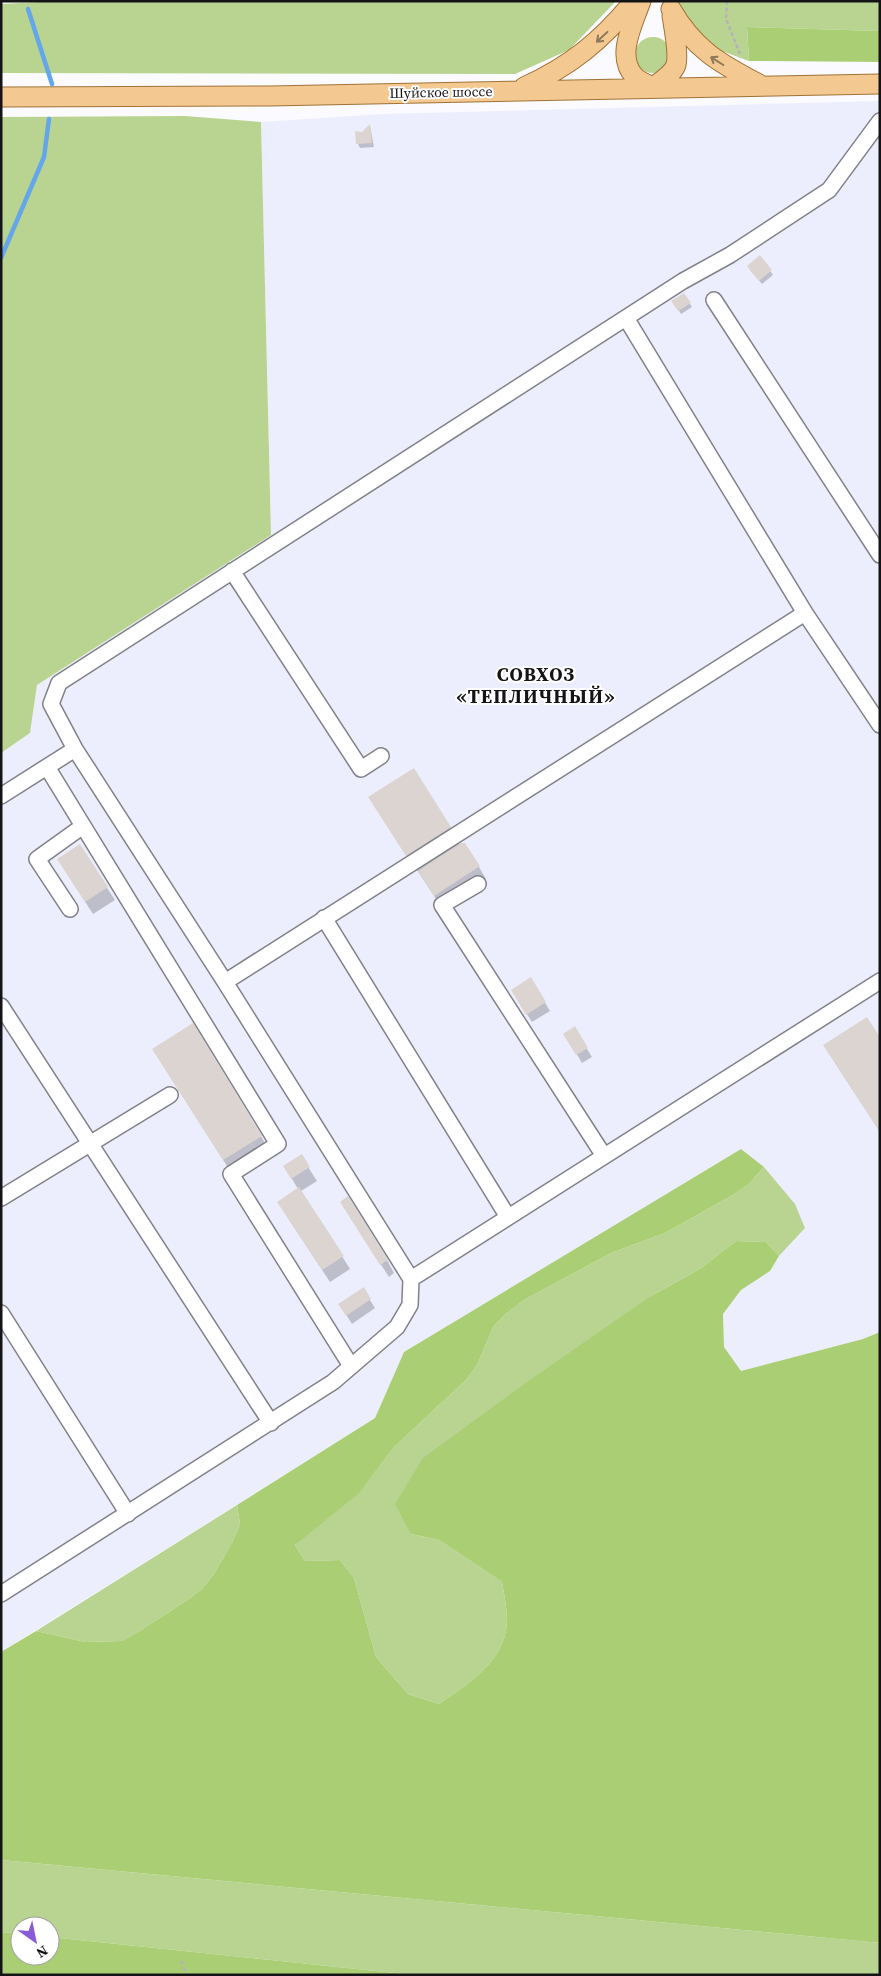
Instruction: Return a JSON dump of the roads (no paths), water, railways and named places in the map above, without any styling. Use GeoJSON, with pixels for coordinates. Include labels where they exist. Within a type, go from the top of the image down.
{"type":"FeatureCollection","features":[{"type":"Feature","properties":{"kind":"main road"},"geometry":{"type":"LineString","coordinates":[[517,90],[555,73],[581,55],[612,28],[634,1]]}},
{"type":"Feature","properties":{"kind":"main road"},"geometry":{"type":"LineString","coordinates":[[641,1],[626,50],[627,65],[636,78],[653,87],[666,77],[676,65],[675,34],[670,5]]}},
{"type":"Feature","properties":{"kind":"main road"},"geometry":{"type":"LineString","coordinates":[[670,5],[682,28],[708,55],[760,85]]}},
{"type":"Feature","properties":{"kind":"main road","name":"Шуйское шоссе"},"geometry":{"type":"LineString","coordinates":[[1,97],[270,96],[880,84]]}},
{"type":"Feature","properties":{"kind":"lane"},"geometry":{"type":"LineString","coordinates":[[1,1594],[333,1382],[397,1327],[410,1305],[411,1279],[225,982],[75,749],[50,704],[59,683],[683,281],[730,255],[829,190],[880,121]]}},
{"type":"Feature","properties":{"kind":"lane"},"geometry":{"type":"LineString","coordinates":[[714,300],[880,555]]}},
{"type":"Feature","properties":{"kind":"lane"},"geometry":{"type":"LineString","coordinates":[[626,318],[805,613],[873,699],[880,725]]}},
{"type":"Feature","properties":{"kind":"lane"},"geometry":{"type":"LineString","coordinates":[[232,571],[361,769],[381,756]]}},
{"type":"Feature","properties":{"kind":"lane"},"geometry":{"type":"LineString","coordinates":[[225,982],[805,613]]}},
{"type":"Feature","properties":{"kind":"lane"},"geometry":{"type":"LineString","coordinates":[[1,796],[75,749]]}},
{"type":"Feature","properties":{"kind":"lane"},"geometry":{"type":"LineString","coordinates":[[47,767],[278,1144],[231,1174],[351,1366]]}},
{"type":"Feature","properties":{"kind":"lane"},"geometry":{"type":"LineString","coordinates":[[70,909],[37,859],[83,826]]}},
{"type":"Feature","properties":{"kind":"lane"},"geometry":{"type":"LineString","coordinates":[[478,884],[442,905],[604,1156]]}},
{"type":"Feature","properties":{"kind":"lane"},"geometry":{"type":"LineString","coordinates":[[324,918],[508,1218]]}},
{"type":"Feature","properties":{"kind":"lane"},"geometry":{"type":"LineString","coordinates":[[411,1279],[880,981]]}},
{"type":"Feature","properties":{"kind":"lane"},"geometry":{"type":"LineString","coordinates":[[1,1006],[271,1423]]}},
{"type":"Feature","properties":{"kind":"lane"},"geometry":{"type":"LineString","coordinates":[[1,1198],[90,1142],[170,1095]]}},
{"type":"Feature","properties":{"kind":"lane"},"geometry":{"type":"LineString","coordinates":[[1,1313],[128,1514]]}},
{"type":"Feature","properties":{"kind":"waterway"},"geometry":{"type":"LineString","coordinates":[[28,9],[52,84]]}},
{"type":"Feature","properties":{"kind":"waterway"},"geometry":{"type":"LineString","coordinates":[[1,258],[44,157],[49,119]]}},
{"type":"Feature","properties":{"kind":"district","name":"СОВХОЗ «ТЕПЛИЧНЫЙ»"},"geometry":{"type":"Point","coordinates":[536,685]}}]}
